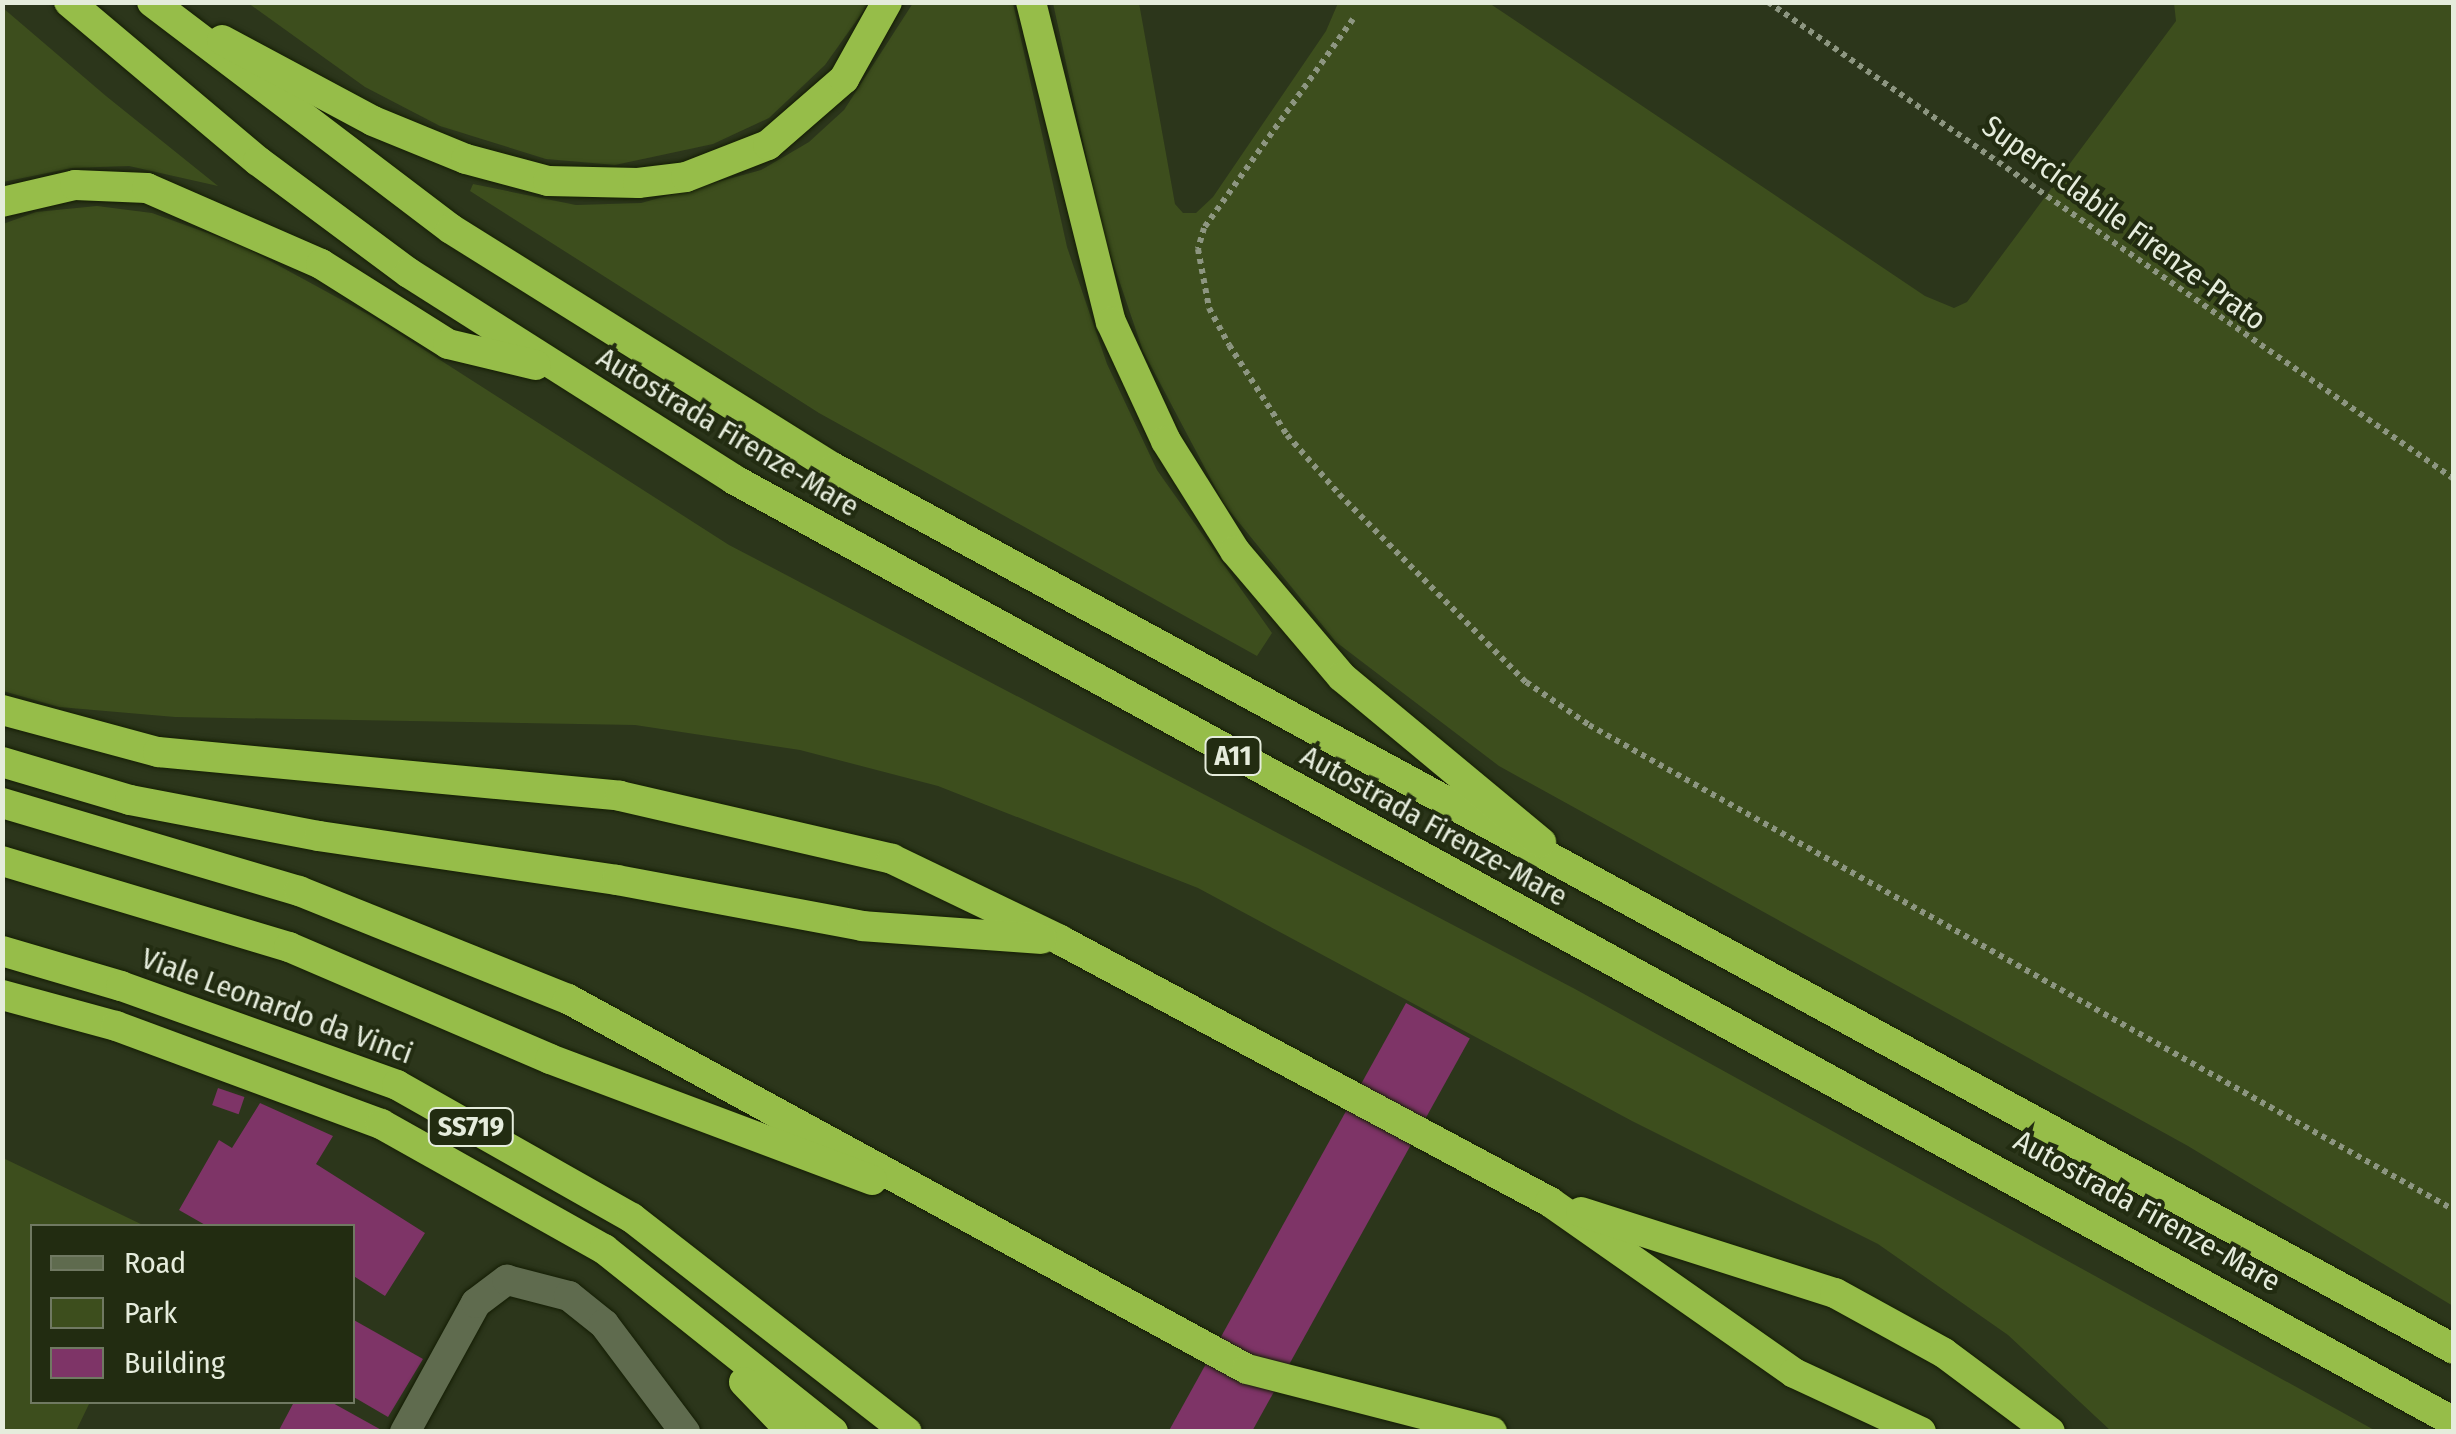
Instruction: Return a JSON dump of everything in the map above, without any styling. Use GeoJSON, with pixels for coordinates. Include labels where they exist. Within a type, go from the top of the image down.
{"type":"FeatureCollection","features":[{"type":"Feature","properties":{"kind":"highway","name":"Autostrada Firenze-Mare"},"geometry":{"type":"LineString","coordinates":[[69,2],[258,161],[555,369],[891,570],[2454,1422]]}},
{"type":"Feature","properties":{"kind":"highway","name":"Autostrada Firenze-Mare"},"geometry":{"type":"LineString","coordinates":[[153,2],[451,229],[834,468],[1597,889],[2454,1349]]}},
{"type":"Feature","properties":{"kind":"highway"},"geometry":{"type":"LineString","coordinates":[[153,2],[430,145],[548,181],[594,185],[686,177],[768,145],[844,79],[887,2]]}},
{"type":"Feature","properties":{"kind":"highway"},"geometry":{"type":"LineString","coordinates":[[1031,2],[1112,322],[1166,441],[1235,551],[1342,677],[1597,889]]}},
{"type":"Feature","properties":{"kind":"highway"},"geometry":{"type":"LineString","coordinates":[[2,202],[75,185],[148,188],[322,264],[448,344],[555,369]]}},
{"type":"Feature","properties":{"kind":"highway"},"geometry":{"type":"LineString","coordinates":[[2,710],[158,752],[620,796],[892,859],[1060,940],[1550,1202],[1794,1373],[1921,1432]]}},
{"type":"Feature","properties":{"kind":"highway"},"geometry":{"type":"LineString","coordinates":[[2,762],[130,800],[318,836],[616,880],[862,926],[1060,940]]}},
{"type":"Feature","properties":{"kind":"highway"},"geometry":{"type":"LineString","coordinates":[[2,803],[299,891],[568,999],[985,1222],[1247,1370],[1492,1432]]}},
{"type":"Feature","properties":{"kind":"highway"},"geometry":{"type":"LineString","coordinates":[[2,861],[289,947],[550,1059],[985,1222]]}},
{"type":"Feature","properties":{"kind":"highway","name":"Viale Leonardo da Vinci"},"geometry":{"type":"LineString","coordinates":[[2,951],[122,986],[397,1084],[632,1218],[907,1432]]}},
{"type":"Feature","properties":{"kind":"highway","name":"SS719"},"geometry":{"type":"LineString","coordinates":[[2,995],[116,1026],[381,1124],[604,1249],[833,1432]]}},
{"type":"Feature","properties":{"kind":"highway"},"geometry":{"type":"LineString","coordinates":[[1550,1202],[1835,1293],[1944,1353],[2050,1432]]}},
{"type":"Feature","properties":{"kind":"highway"},"geometry":{"type":"LineString","coordinates":[[666,1301],[792,1432]]}},
{"type":"Feature","properties":{"kind":"street"},"geometry":{"type":"LineString","coordinates":[[406,1432],[476,1303],[507,1280],[570,1296],[604,1324],[685,1432]]}},
{"type":"Feature","properties":{"kind":"path","name":"Superciclabile Firenze-Prato"},"geometry":{"type":"LineString","coordinates":[[1768,2],[2454,478]]}},
{"type":"Feature","properties":{"kind":"path"},"geometry":{"type":"LineString","coordinates":[[1353,19],[1204,228],[1198,249],[1209,308],[1229,345],[1288,435],[1340,494],[1526,682],[1589,725],[2454,1210]]}},
{"type":"Feature","properties":{"kind":"green space"},"geometry":{"type":"Polygon","coordinates":[[[248,3],[869,3],[825,65],[769,118],[713,144],[615,165],[546,159],[440,126],[365,87],[248,3]]]}},
{"type":"Feature","properties":{"kind":"green space"},"geometry":{"type":"Polygon","coordinates":[[[913,3],[1013,3],[1067,247],[1107,364],[1157,470],[1272,633],[1257,656],[819,413],[470,191],[473,184],[576,205],[641,203],[761,170],[809,142],[844,110],[913,3]]]}},
{"type":"Feature","properties":{"kind":"green space"},"geometry":{"type":"Polygon","coordinates":[[[1053,3],[1139,3],[1175,204],[1183,213],[1196,213],[1213,197],[1326,31],[1338,3],[1489,3],[1925,296],[1954,308],[1967,302],[2176,21],[2174,3],[2453,3],[2453,1306],[2188,1146],[1499,766],[1336,642],[1224,504],[1143,351],[1103,233],[1053,3]]]}},
{"type":"Feature","properties":{"kind":"green space"},"geometry":{"type":"Polygon","coordinates":[[[3,8],[218,186],[129,166],[72,168],[3,182],[3,8]]]}},
{"type":"Feature","properties":{"kind":"green space"},"geometry":{"type":"Polygon","coordinates":[[[97,206],[152,213],[241,245],[373,317],[729,545],[1575,989],[2376,1431],[2111,1431],[2008,1335],[1878,1244],[1632,1121],[1198,888],[938,786],[800,750],[635,725],[175,717],[59,707],[3,691],[3,224],[36,212],[97,206]]]}},
{"type":"Feature","properties":{"kind":"green space"},"geometry":{"type":"Polygon","coordinates":[[[3,1158],[141,1224],[30,1224],[30,1404],[89,1404],[76,1431],[3,1431],[3,1158]]]}},
{"type":"Feature","properties":{"kind":"building"},"geometry":{"type":"Polygon","coordinates":[[[1406,1003],[1470,1038],[1252,1432],[1170,1429],[1406,1003]]]}},
{"type":"Feature","properties":{"kind":"building"},"geometry":{"type":"Polygon","coordinates":[[[218,1088],[244,1097],[239,1114],[212,1105],[218,1088]]]}},
{"type":"Feature","properties":{"kind":"building"},"geometry":{"type":"Polygon","coordinates":[[[260,1103],[333,1136],[316,1164],[425,1233],[385,1296],[355,1277],[355,1224],[204,1224],[179,1210],[219,1140],[232,1148],[260,1103]]]}},
{"type":"Feature","properties":{"kind":"building"},"geometry":{"type":"Polygon","coordinates":[[[355,1321],[423,1359],[388,1417],[355,1398],[355,1321]]]}},
{"type":"Feature","properties":{"kind":"building"},"geometry":{"type":"Polygon","coordinates":[[[293,1404],[335,1404],[385,1432],[278,1432],[293,1404]]]}}]}
